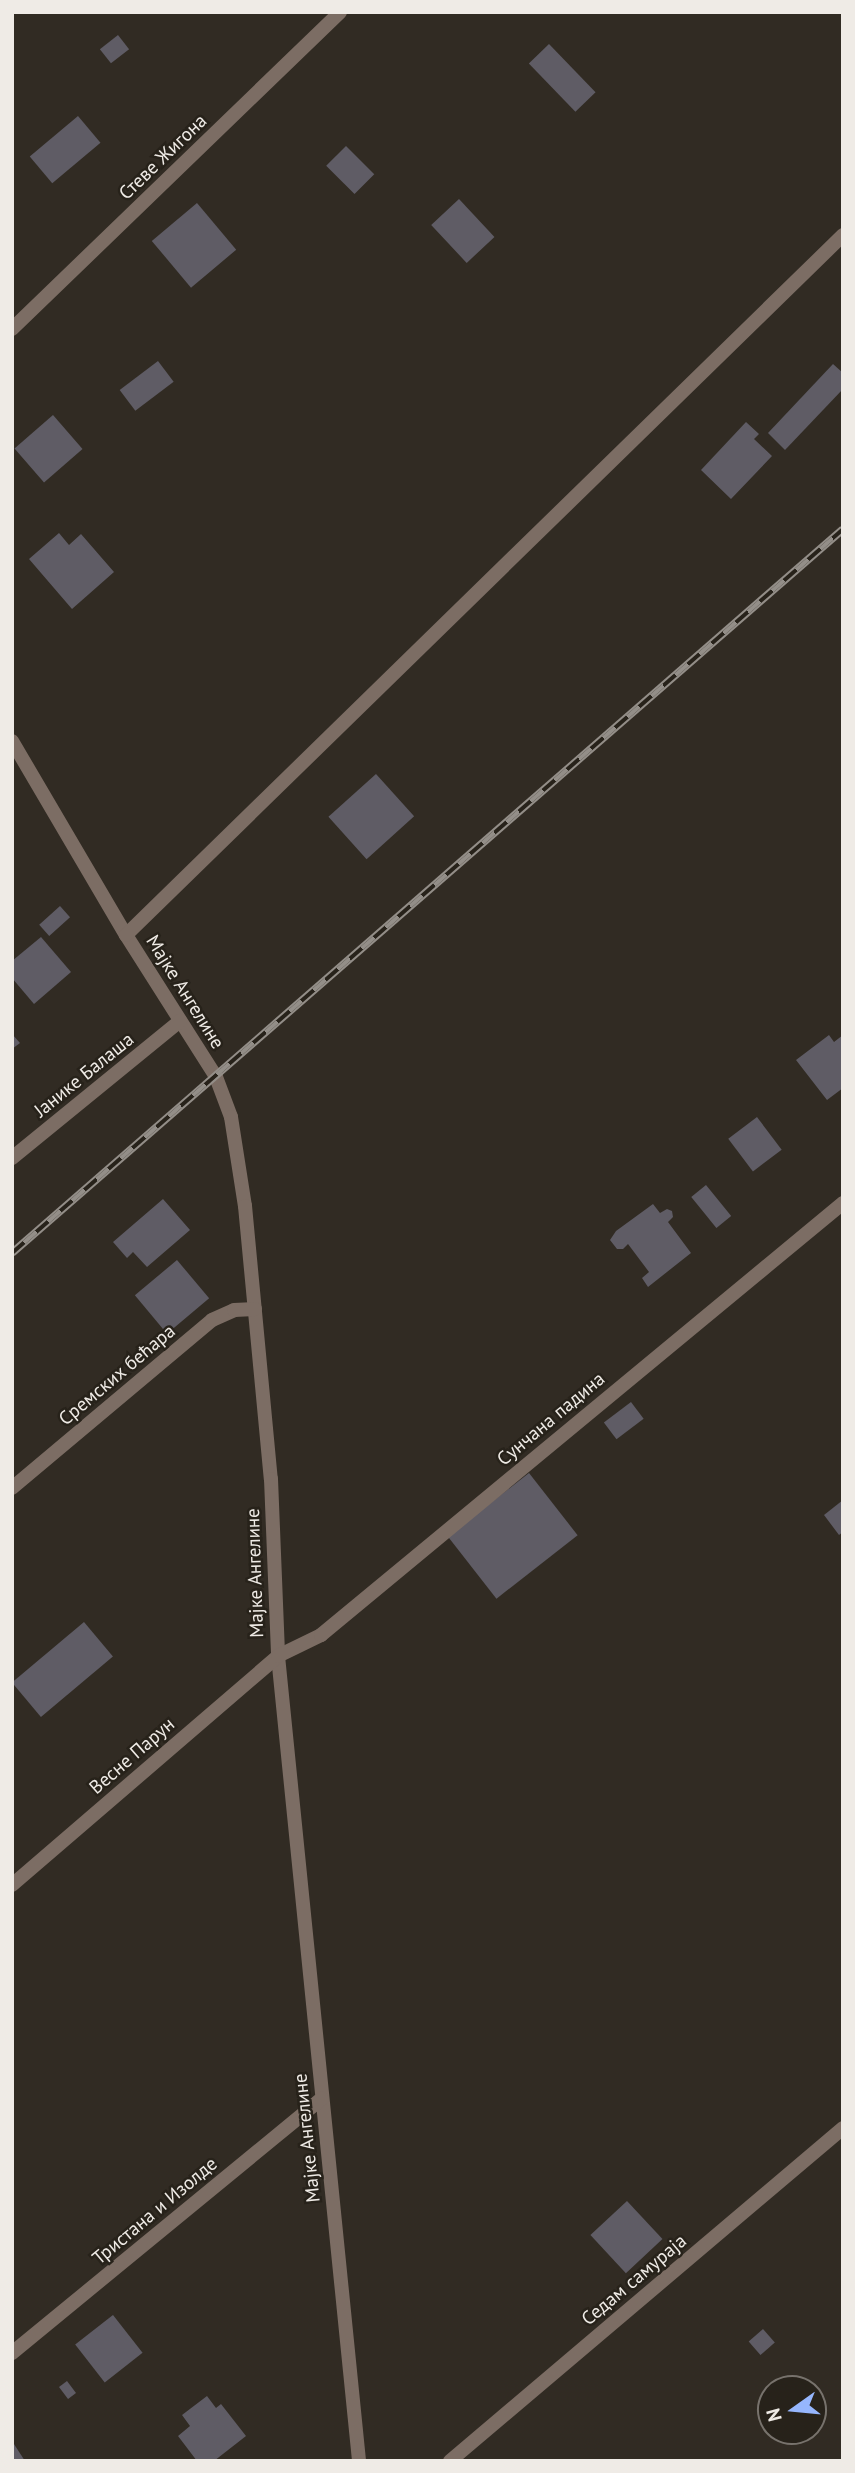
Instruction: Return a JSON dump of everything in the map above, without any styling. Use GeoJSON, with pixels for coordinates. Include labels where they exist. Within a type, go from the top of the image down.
{"type":"FeatureCollection","features":[{"type":"Feature","properties":{"kind":"street","name":"Стеве Жигона"},"geometry":{"type":"LineString","coordinates":[[12,329],[340,12]]}},
{"type":"Feature","properties":{"kind":"street"},"geometry":{"type":"LineString","coordinates":[[126,935],[843,235]]}},
{"type":"Feature","properties":{"kind":"street","name":"Мајке Ангелине"},"geometry":{"type":"LineString","coordinates":[[13,746],[126,935],[216,1077],[230,1117],[244,1206],[255,1309],[271,1479],[278,1656],[359,2461]]}},
{"type":"Feature","properties":{"kind":"street","name":"Јанике Балаша"},"geometry":{"type":"LineString","coordinates":[[12,1158],[180,1021]]}},
{"type":"Feature","properties":{"kind":"street","name":"Сунчана падина"},"geometry":{"type":"LineString","coordinates":[[278,1656],[321,1635],[843,1203]]}},
{"type":"Feature","properties":{"kind":"street","name":"Сремских бећара"},"geometry":{"type":"LineString","coordinates":[[12,1488],[212,1320],[234,1310],[255,1309]]}},
{"type":"Feature","properties":{"kind":"street","name":"Весне Парун"},"geometry":{"type":"LineString","coordinates":[[12,1885],[278,1656]]}},
{"type":"Feature","properties":{"kind":"street","name":"Тристана и Изолде"},"geometry":{"type":"LineString","coordinates":[[12,2353],[322,2098]]}},
{"type":"Feature","properties":{"kind":"street","name":"Седам самураја"},"geometry":{"type":"LineString","coordinates":[[450,2461],[843,2128]]}},
{"type":"Feature","properties":{"kind":"building"},"geometry":{"type":"Polygon","coordinates":[[[118,35],[129,49],[111,63],[100,49],[118,35]]]}},
{"type":"Feature","properties":{"kind":"building"},"geometry":{"type":"Polygon","coordinates":[[[549,44],[596,92],[575,112],[529,63],[549,44]]]}},
{"type":"Feature","properties":{"kind":"building"},"geometry":{"type":"Polygon","coordinates":[[[78,116],[100,143],[52,183],[30,156],[78,116]]]}},
{"type":"Feature","properties":{"kind":"building"},"geometry":{"type":"Polygon","coordinates":[[[346,146],[374,174],[354,194],[326,166],[346,146]]]}},
{"type":"Feature","properties":{"kind":"building"},"geometry":{"type":"Polygon","coordinates":[[[459,199],[494,237],[467,263],[431,225],[459,199]]]}},
{"type":"Feature","properties":{"kind":"building"},"geometry":{"type":"Polygon","coordinates":[[[197,203],[236,250],[191,288],[152,241],[197,203]]]}},
{"type":"Feature","properties":{"kind":"building"},"geometry":{"type":"Polygon","coordinates":[[[158,361],[174,382],[135,411],[120,390],[158,361]]]}},
{"type":"Feature","properties":{"kind":"building"},"geometry":{"type":"Polygon","coordinates":[[[833,364],[843,373],[843,389],[785,450],[768,433],[833,364]]]}},
{"type":"Feature","properties":{"kind":"building"},"geometry":{"type":"Polygon","coordinates":[[[53,415],[83,449],[44,482],[15,448],[53,415]]]}},
{"type":"Feature","properties":{"kind":"building"},"geometry":{"type":"Polygon","coordinates":[[[746,422],[759,434],[754,439],[772,456],[731,499],[701,470],[746,422]]]}},
{"type":"Feature","properties":{"kind":"building"},"geometry":{"type":"Polygon","coordinates":[[[59,533],[69,545],[81,534],[114,572],[72,609],[29,559],[59,533]]]}},
{"type":"Feature","properties":{"kind":"building"},"geometry":{"type":"Polygon","coordinates":[[[376,774],[414,816],[367,859],[328,817],[376,774]]]}},
{"type":"Feature","properties":{"kind":"building"},"geometry":{"type":"Polygon","coordinates":[[[60,906],[70,917],[49,936],[39,925],[60,906]]]}},
{"type":"Feature","properties":{"kind":"building"},"geometry":{"type":"Polygon","coordinates":[[[41,937],[71,972],[34,1004],[12,978],[12,961],[41,937]]]}},
{"type":"Feature","properties":{"kind":"building"},"geometry":{"type":"Polygon","coordinates":[[[12,1034],[20,1043],[12,1049],[12,1034]]]}},
{"type":"Feature","properties":{"kind":"building"},"geometry":{"type":"Polygon","coordinates":[[[829,1035],[834,1042],[843,1035],[843,1088],[827,1100],[796,1060],[829,1035]]]}},
{"type":"Feature","properties":{"kind":"building"},"geometry":{"type":"Polygon","coordinates":[[[757,1117],[782,1150],[753,1171],[728,1139],[757,1117]]]}},
{"type":"Feature","properties":{"kind":"building"},"geometry":{"type":"Polygon","coordinates":[[[706,1185],[731,1216],[716,1228],[691,1197],[706,1185]]]}},
{"type":"Feature","properties":{"kind":"building"},"geometry":{"type":"Polygon","coordinates":[[[163,1199],[190,1230],[147,1267],[133,1252],[127,1258],[113,1242],[163,1199]]]}},
{"type":"Feature","properties":{"kind":"building"},"geometry":{"type":"Polygon","coordinates":[[[653,1204],[660,1213],[667,1209],[672,1211],[673,1217],[668,1222],[691,1253],[648,1287],[642,1278],[649,1272],[628,1244],[623,1249],[617,1249],[610,1240],[616,1231],[653,1204]]]}},
{"type":"Feature","properties":{"kind":"building"},"geometry":{"type":"Polygon","coordinates":[[[177,1260],[209,1298],[167,1334],[135,1295],[177,1260]]]}},
{"type":"Feature","properties":{"kind":"building"},"geometry":{"type":"Polygon","coordinates":[[[631,1402],[644,1419],[616,1439],[604,1422],[631,1402]]]}},
{"type":"Feature","properties":{"kind":"building"},"geometry":{"type":"Polygon","coordinates":[[[529,1473],[578,1535],[496,1599],[448,1536],[529,1473]]]}},
{"type":"Feature","properties":{"kind":"building"},"geometry":{"type":"Polygon","coordinates":[[[843,1500],[843,1532],[839,1535],[824,1515],[843,1500]]]}},
{"type":"Feature","properties":{"kind":"building"},"geometry":{"type":"Polygon","coordinates":[[[84,1622],[113,1656],[41,1717],[12,1682],[84,1622]]]}},
{"type":"Feature","properties":{"kind":"building"},"geometry":{"type":"Polygon","coordinates":[[[627,2201],[662,2239],[626,2273],[590,2235],[627,2201]]]}},
{"type":"Feature","properties":{"kind":"building"},"geometry":{"type":"Polygon","coordinates":[[[113,2315],[143,2353],[105,2382],[75,2345],[113,2315]]]}},
{"type":"Feature","properties":{"kind":"building"},"geometry":{"type":"Polygon","coordinates":[[[763,2329],[775,2343],[760,2355],[749,2341],[763,2329]]]}},
{"type":"Feature","properties":{"kind":"building"},"geometry":{"type":"Polygon","coordinates":[[[67,2381],[76,2393],[68,2399],[59,2387],[67,2381]]]}},
{"type":"Feature","properties":{"kind":"building"},"geometry":{"type":"Polygon","coordinates":[[[207,2396],[216,2408],[221,2404],[246,2436],[214,2461],[197,2461],[178,2436],[190,2426],[182,2415],[207,2396]]]}},
{"type":"Feature","properties":{"kind":"building"},"geometry":{"type":"Polygon","coordinates":[[[12,2441],[25,2461],[12,2461],[12,2441]]]}},
{"type":"Feature","properties":{"kind":"railway"},"geometry":{"type":"LineString","coordinates":[[12,1253],[843,529]]}}]}
